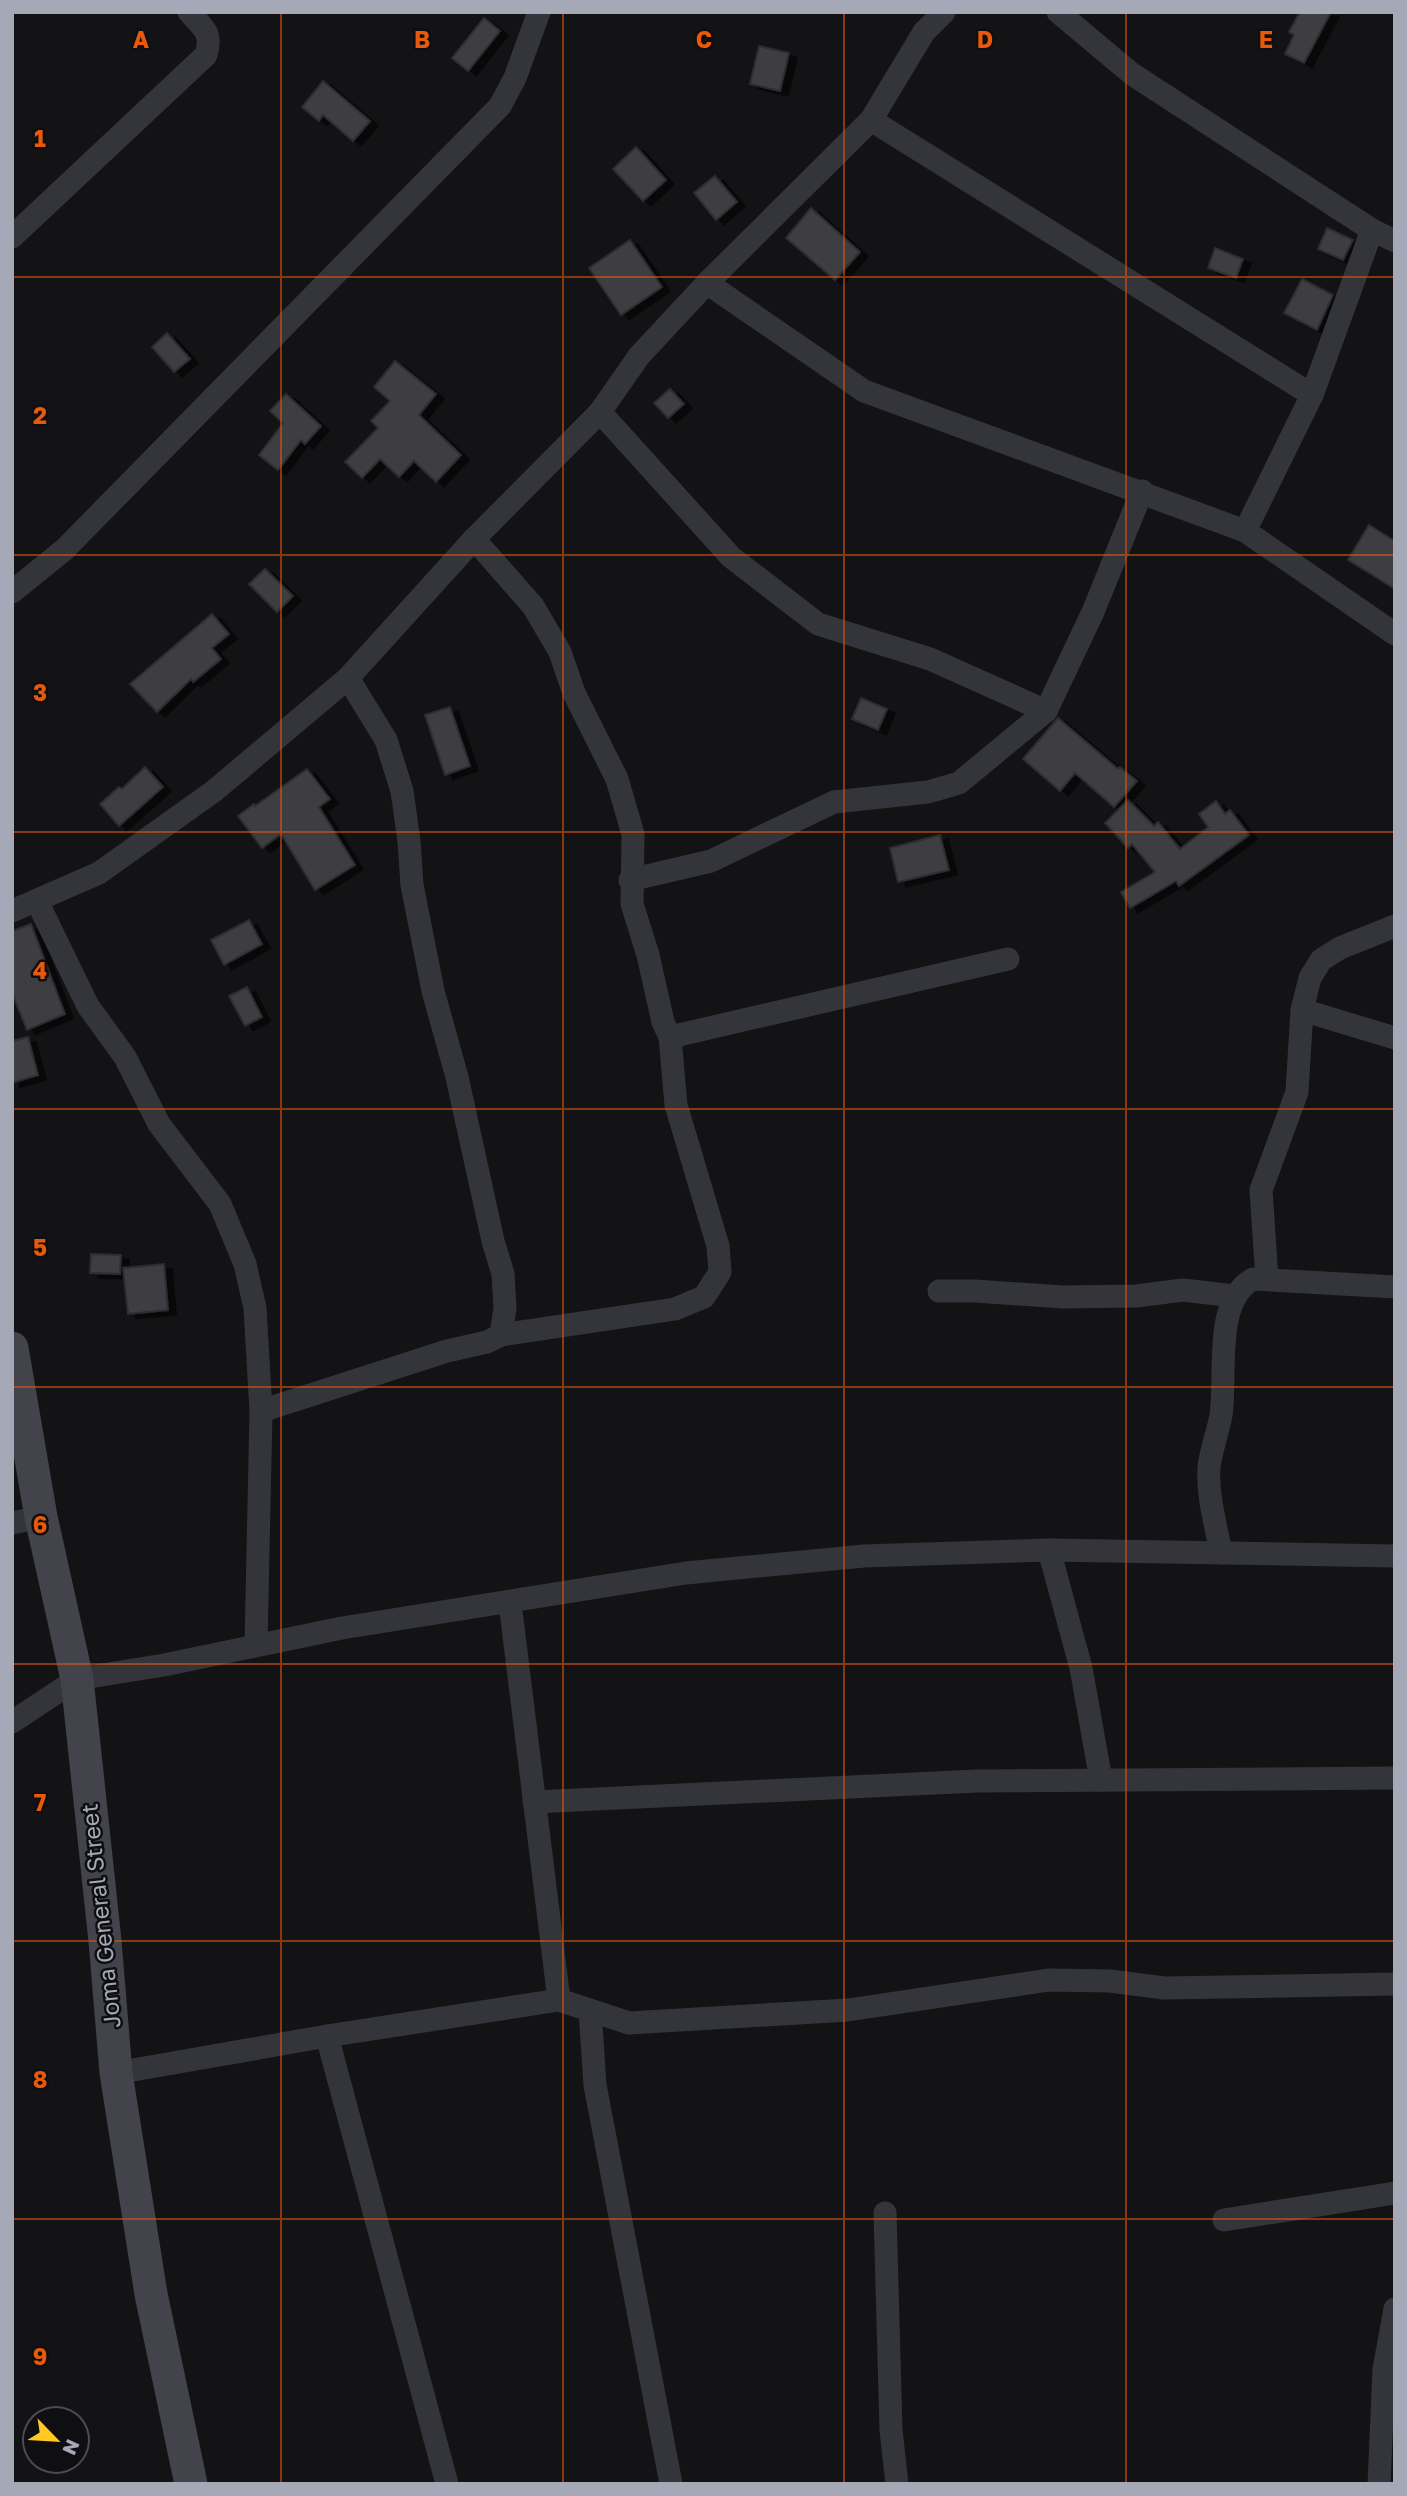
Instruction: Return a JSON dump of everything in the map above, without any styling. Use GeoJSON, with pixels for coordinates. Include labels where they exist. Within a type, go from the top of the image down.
{"type":"FeatureCollection","features":[{"type":"Feature","properties":{"kind":"street"},"geometry":{"type":"LineString","coordinates":[[12,237],[206,55],[210,42],[207,32],[189,12]]}},
{"type":"Feature","properties":{"kind":"street"},"geometry":{"type":"LineString","coordinates":[[12,911],[99,873],[214,791],[348,678],[474,539],[600,412],[639,356],[707,283],[871,120],[924,32],[944,12]]}},
{"type":"Feature","properties":{"kind":"street"},"geometry":{"type":"LineString","coordinates":[[1058,12],[1132,74],[1371,230],[1395,241]]}},
{"type":"Feature","properties":{"kind":"street"},"geometry":{"type":"LineString","coordinates":[[12,592],[65,549],[500,106],[515,78],[533,16]]}},
{"type":"Feature","properties":{"kind":"street"},"geometry":{"type":"LineString","coordinates":[[871,120],[1312,395]]}},
{"type":"Feature","properties":{"kind":"street"},"geometry":{"type":"LineString","coordinates":[[1245,531],[1312,395],[1371,230]]}},
{"type":"Feature","properties":{"kind":"street"},"geometry":{"type":"LineString","coordinates":[[707,283],[864,391],[1245,531],[1395,634]]}},
{"type":"Feature","properties":{"kind":"street"},"geometry":{"type":"LineString","coordinates":[[600,412],[732,557],[818,624],[930,659],[1046,711]]}},
{"type":"Feature","properties":{"kind":"street"},"geometry":{"type":"LineString","coordinates":[[630,880],[711,861],[834,802],[928,792],[960,783],[1046,711],[1093,612],[1142,491]]}},
{"type":"Feature","properties":{"kind":"street"},"geometry":{"type":"LineString","coordinates":[[261,1411],[447,1351],[487,1342],[501,1335],[675,1309],[704,1297],[720,1272],[718,1246],[676,1105],[670,1037],[663,1022],[648,955],[632,904],[632,834],[617,779],[574,693],[560,652],[533,606],[474,539]]}},
{"type":"Feature","properties":{"kind":"street"},"geometry":{"type":"LineString","coordinates":[[348,678],[386,740],[402,791],[412,885],[433,991],[457,1077],[493,1241],[503,1274],[505,1308],[501,1335]]}},
{"type":"Feature","properties":{"kind":"street"},"geometry":{"type":"LineString","coordinates":[[37,901],[88,1006],[125,1057],[159,1124],[220,1205],[245,1264],[255,1308],[261,1411],[256,1645]]}},
{"type":"Feature","properties":{"kind":"street"},"geometry":{"type":"LineString","coordinates":[[1267,1279],[1261,1190],[1297,1092],[1302,1010],[1310,978],[1321,960],[1340,948],[1395,926]]}},
{"type":"Feature","properties":{"kind":"street"},"geometry":{"type":"LineString","coordinates":[[670,1037],[1008,959]]}},
{"type":"Feature","properties":{"kind":"street"},"geometry":{"type":"LineString","coordinates":[[1302,1010],[1395,1038]]}},
{"type":"Feature","properties":{"kind":"street"},"geometry":{"type":"LineString","coordinates":[[1221,1553],[1209,1468],[1221,1415],[1228,1313],[1241,1285],[1253,1279],[1267,1279],[1395,1287]]}},
{"type":"Feature","properties":{"kind":"street"},"geometry":{"type":"LineString","coordinates":[[939,1292],[975,1291],[1063,1297],[1136,1296],[1183,1290],[1234,1296]]}},
{"type":"Feature","properties":{"kind":"street","name":"Joma General Street"},"geometry":{"type":"LineString","coordinates":[[12,1348],[27,1520],[77,1679],[116,2073],[152,2294],[191,2484]]}},
{"type":"Feature","properties":{"kind":"street"},"geometry":{"type":"LineString","coordinates":[[1049,1550],[1081,1668],[1101,1780]]}},
{"type":"Feature","properties":{"kind":"street"},"geometry":{"type":"LineString","coordinates":[[12,1722],[77,1679],[164,1665],[342,1629],[686,1573],[864,1556],[1049,1550],[1395,1556]]}},
{"type":"Feature","properties":{"kind":"street"},"geometry":{"type":"LineString","coordinates":[[510,1603],[559,2000]]}},
{"type":"Feature","properties":{"kind":"street"},"geometry":{"type":"LineString","coordinates":[[534,1801],[977,1781],[1395,1778]]}},
{"type":"Feature","properties":{"kind":"street"},"geometry":{"type":"LineString","coordinates":[[116,2073],[327,2036],[559,2000],[629,2022],[848,2010],[1049,1980],[1110,1982],[1164,1988],[1395,1984]]}},
{"type":"Feature","properties":{"kind":"street"},"geometry":{"type":"LineString","coordinates":[[590,2010],[595,2085],[671,2484]]}},
{"type":"Feature","properties":{"kind":"street"},"geometry":{"type":"LineString","coordinates":[[327,2036],[447,2484]]}},
{"type":"Feature","properties":{"kind":"street"},"geometry":{"type":"LineString","coordinates":[[1224,2220],[1395,2193]]}},
{"type":"Feature","properties":{"kind":"street"},"geometry":{"type":"LineString","coordinates":[[885,2213],[891,2430],[897,2484]]}},
{"type":"Feature","properties":{"kind":"street"},"geometry":{"type":"LineString","coordinates":[[1379,2484],[1384,2370],[1395,2309]]}},
{"type":"Feature","properties":{"kind":"building"},"geometry":{"type":"Polygon","coordinates":[[[1300,12],[1331,12],[1304,63],[1285,54],[1294,35],[1289,32],[1300,12]]]}},
{"type":"Feature","properties":{"kind":"building"},"geometry":{"type":"Polygon","coordinates":[[[484,18],[500,31],[468,71],[452,58],[484,18]]]}},
{"type":"Feature","properties":{"kind":"building"},"geometry":{"type":"Polygon","coordinates":[[[759,46],[789,53],[780,91],[750,84],[759,46]]]}},
{"type":"Feature","properties":{"kind":"building"},"geometry":{"type":"Polygon","coordinates":[[[323,81],[370,121],[353,141],[323,115],[319,121],[302,107],[323,81]]]}},
{"type":"Feature","properties":{"kind":"building"},"geometry":{"type":"Polygon","coordinates":[[[636,147],[666,180],[643,201],[613,169],[636,147]]]}},
{"type":"Feature","properties":{"kind":"building"},"geometry":{"type":"Polygon","coordinates":[[[715,176],[737,202],[716,220],[694,193],[715,176]]]}},
{"type":"Feature","properties":{"kind":"building"},"geometry":{"type":"Polygon","coordinates":[[[811,208],[860,252],[835,280],[786,238],[811,208]]]}},
{"type":"Feature","properties":{"kind":"building"},"geometry":{"type":"Polygon","coordinates":[[[1327,228],[1353,240],[1343,260],[1318,249],[1327,228]]]}},
{"type":"Feature","properties":{"kind":"building"},"geometry":{"type":"Polygon","coordinates":[[[630,240],[662,287],[621,315],[589,268],[630,240]]]}},
{"type":"Feature","properties":{"kind":"building"},"geometry":{"type":"Polygon","coordinates":[[[1215,248],[1243,259],[1236,278],[1208,268],[1215,248]]]}},
{"type":"Feature","properties":{"kind":"building"},"geometry":{"type":"Polygon","coordinates":[[[1302,279],[1333,295],[1317,330],[1284,313],[1302,279]]]}},
{"type":"Feature","properties":{"kind":"building"},"geometry":{"type":"Polygon","coordinates":[[[167,333],[190,359],[174,372],[152,347],[167,333]]]}},
{"type":"Feature","properties":{"kind":"building"},"geometry":{"type":"Polygon","coordinates":[[[395,361],[436,394],[419,415],[461,455],[436,482],[414,461],[399,477],[380,459],[362,478],[345,462],[378,428],[371,421],[390,401],[374,387],[395,361]]]}},
{"type":"Feature","properties":{"kind":"building"},"geometry":{"type":"Polygon","coordinates":[[[670,389],[684,404],[668,418],[654,403],[670,389]]]}},
{"type":"Feature","properties":{"kind":"building"},"geometry":{"type":"Polygon","coordinates":[[[286,394],[321,426],[305,444],[301,440],[278,470],[259,455],[283,423],[270,411],[286,394]]]}},
{"type":"Feature","properties":{"kind":"building"},"geometry":{"type":"Polygon","coordinates":[[[1369,525],[1395,541],[1395,589],[1348,560],[1369,525]]]}},
{"type":"Feature","properties":{"kind":"building"},"geometry":{"type":"Polygon","coordinates":[[[265,569],[293,596],[277,612],[249,584],[265,569]]]}},
{"type":"Feature","properties":{"kind":"building"},"geometry":{"type":"Polygon","coordinates":[[[212,614],[229,634],[212,648],[221,659],[193,682],[191,679],[157,712],[130,684],[212,614]]]}},
{"type":"Feature","properties":{"kind":"building"},"geometry":{"type":"Polygon","coordinates":[[[861,698],[887,709],[878,730],[852,719],[861,698]]]}},
{"type":"Feature","properties":{"kind":"building"},"geometry":{"type":"Polygon","coordinates":[[[450,707],[470,766],[445,775],[425,715],[450,707]]]}},
{"type":"Feature","properties":{"kind":"building"},"geometry":{"type":"Polygon","coordinates":[[[1058,718],[1118,769],[1120,767],[1137,781],[1114,807],[1075,773],[1060,791],[1023,759],[1058,718]]]}},
{"type":"Feature","properties":{"kind":"building"},"geometry":{"type":"Polygon","coordinates":[[[145,767],[163,787],[119,826],[100,804],[119,787],[122,789],[145,767]]]}},
{"type":"Feature","properties":{"kind":"building"},"geometry":{"type":"Polygon","coordinates":[[[307,769],[330,799],[319,807],[355,865],[315,890],[281,834],[262,848],[238,816],[307,769]]]}},
{"type":"Feature","properties":{"kind":"building"},"geometry":{"type":"Polygon","coordinates":[[[1128,800],[1154,826],[1158,822],[1180,849],[1208,827],[1199,814],[1216,801],[1225,814],[1230,810],[1249,835],[1179,886],[1176,881],[1130,908],[1121,892],[1155,872],[1132,844],[1128,848],[1105,823],[1128,800]]]}},
{"type":"Feature","properties":{"kind":"building"},"geometry":{"type":"Polygon","coordinates":[[[940,835],[949,870],[898,882],[890,848],[940,835]]]}},
{"type":"Feature","properties":{"kind":"building"},"geometry":{"type":"Polygon","coordinates":[[[249,920],[262,944],[224,965],[211,940],[249,920]]]}},
{"type":"Feature","properties":{"kind":"building"},"geometry":{"type":"Polygon","coordinates":[[[31,924],[65,1014],[27,1030],[12,993],[12,931],[31,924]]]}},
{"type":"Feature","properties":{"kind":"building"},"geometry":{"type":"Polygon","coordinates":[[[247,987],[262,1017],[245,1026],[229,996],[247,987]]]}},
{"type":"Feature","properties":{"kind":"building"},"geometry":{"type":"Polygon","coordinates":[[[28,1037],[38,1075],[12,1083],[12,1041],[28,1037]]]}},
{"type":"Feature","properties":{"kind":"building"},"geometry":{"type":"Polygon","coordinates":[[[91,1254],[121,1255],[120,1274],[90,1273],[91,1254]]]}},
{"type":"Feature","properties":{"kind":"building"},"geometry":{"type":"Polygon","coordinates":[[[164,1264],[168,1310],[128,1314],[123,1268],[164,1264]]]}}]}
